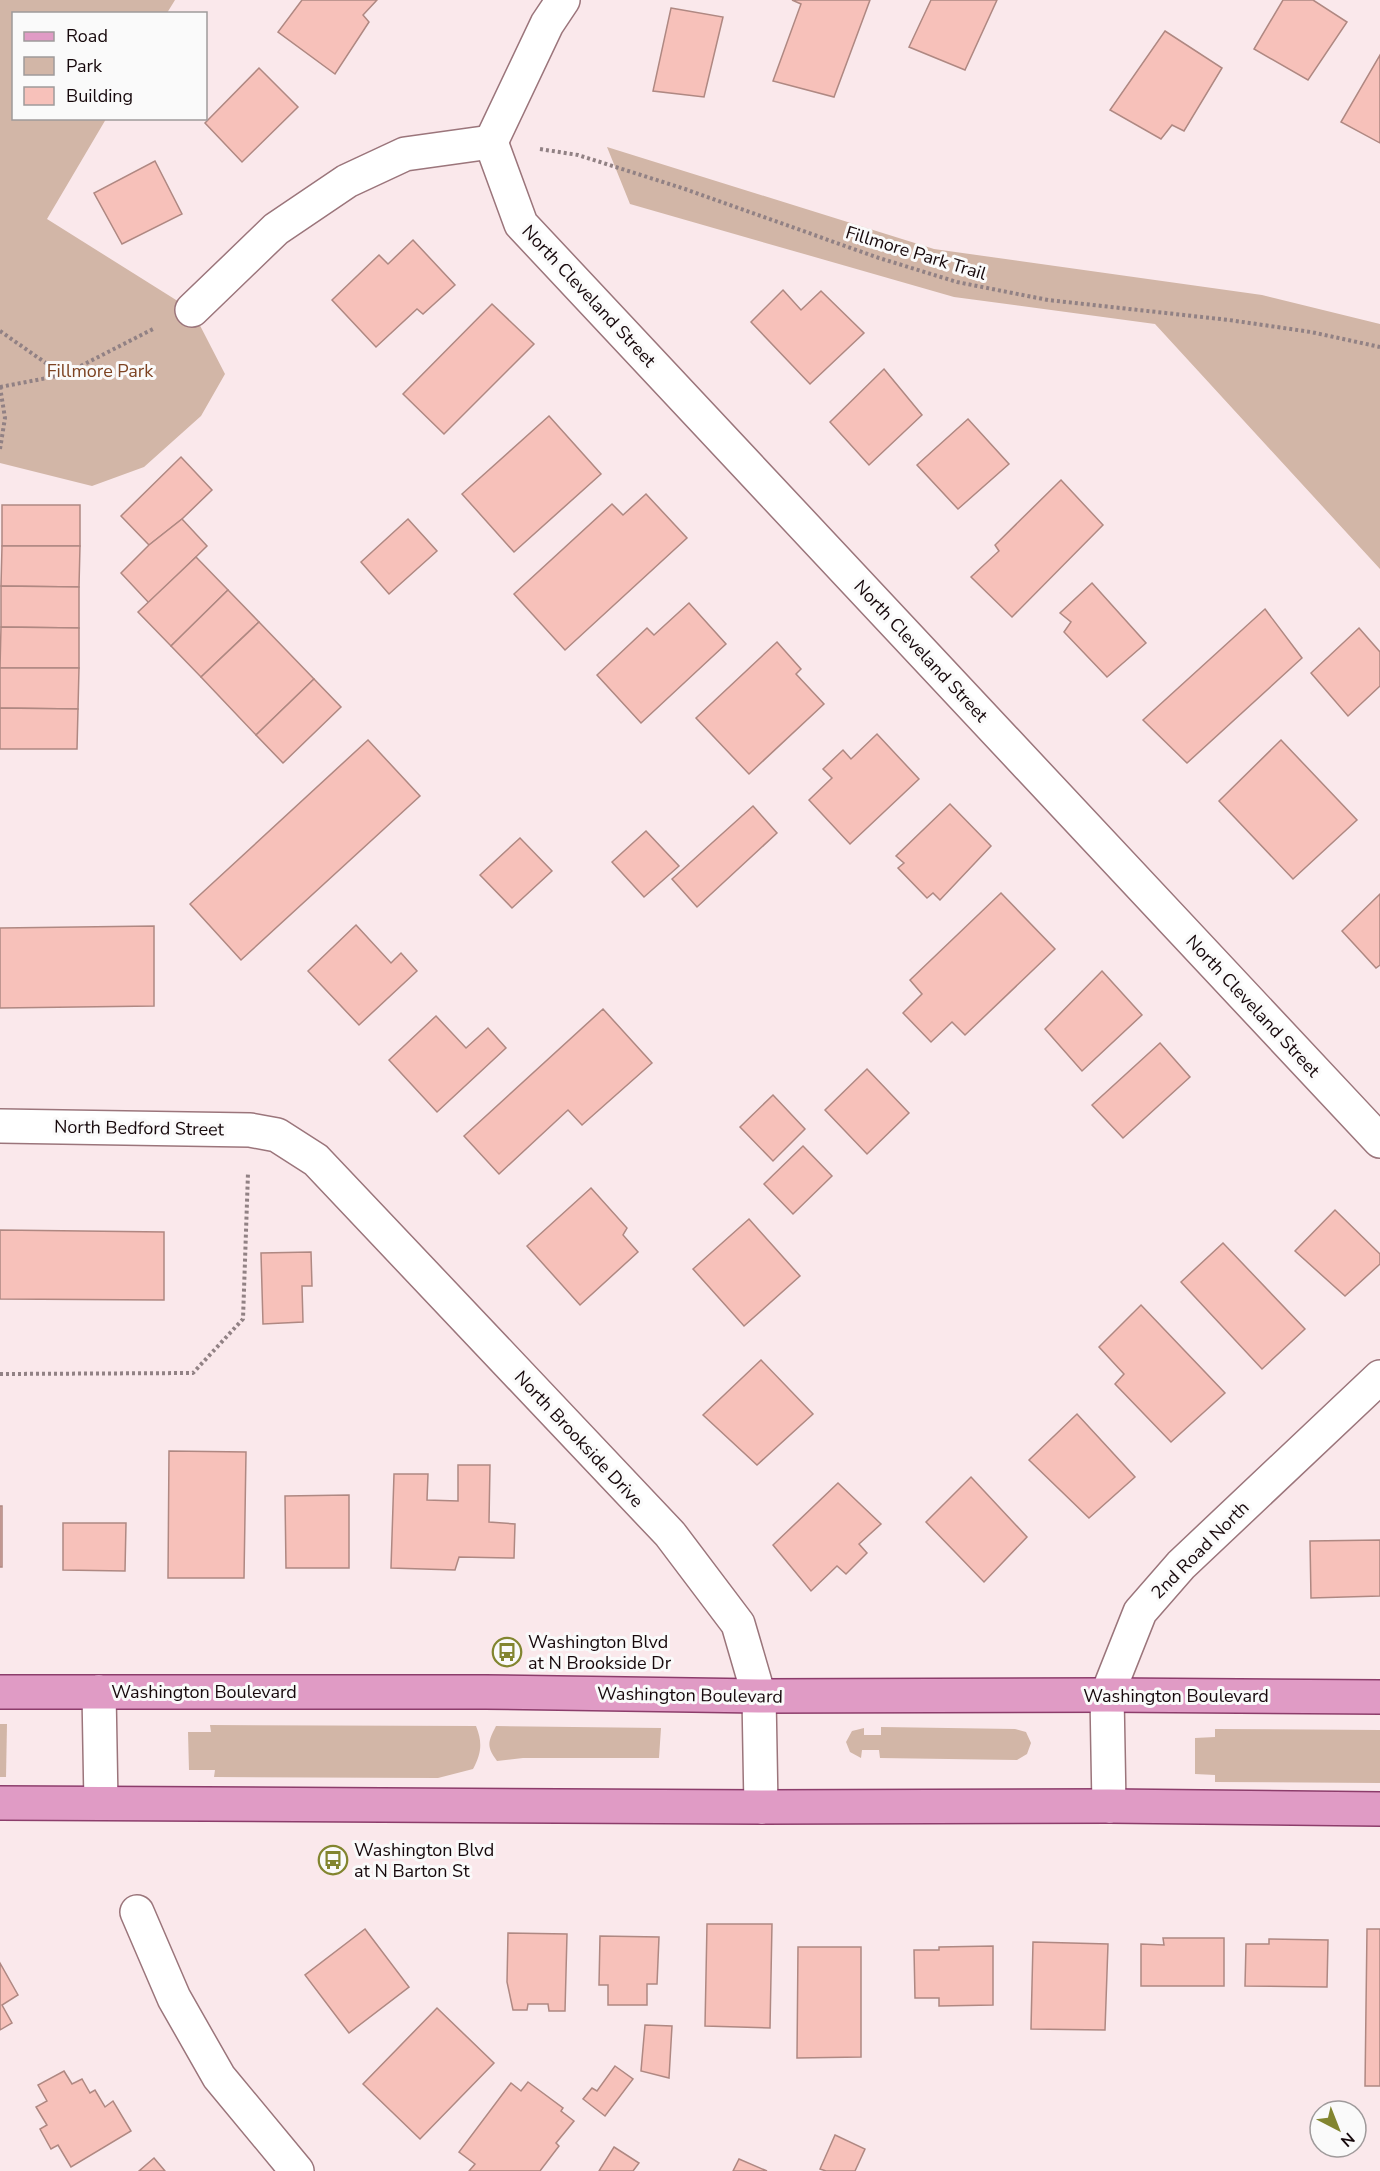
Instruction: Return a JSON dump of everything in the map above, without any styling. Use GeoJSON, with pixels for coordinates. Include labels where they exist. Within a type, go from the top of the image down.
{"type":"FeatureCollection","features":[{"type":"Feature","properties":{"kind":"main road","name":"Washington Boulevard"},"geometry":{"type":"LineString","coordinates":[[0,1692],[1380,1697]]}},
{"type":"Feature","properties":{"kind":"main road"},"geometry":{"type":"LineString","coordinates":[[0,1803],[761,1807],[1109,1806],[1380,1809]]}},
{"type":"Feature","properties":{"kind":"street"},"geometry":{"type":"LineString","coordinates":[[192,310],[276,229],[347,182],[405,154],[491,142],[547,24],[563,0]]}},
{"type":"Feature","properties":{"kind":"street","name":"North Cleveland Street"},"geometry":{"type":"LineString","coordinates":[[491,142],[521,224],[1380,1141]]}},
{"type":"Feature","properties":{"kind":"street","name":"North Bedford Street"},"geometry":{"type":"LineString","coordinates":[[0,1126],[263,1132]]}},
{"type":"Feature","properties":{"kind":"street","name":"North Brookside Drive"},"geometry":{"type":"LineString","coordinates":[[263,1132],[316,1160],[670,1534],[738,1624],[759,1696],[761,1807]]}},
{"type":"Feature","properties":{"kind":"street","name":"2nd Road North"},"geometry":{"type":"LineString","coordinates":[[1109,1806],[1107,1695],[1140,1612],[1181,1565],[1380,1377]]}},
{"type":"Feature","properties":{"kind":"street"},"geometry":{"type":"LineString","coordinates":[[99,1692],[102,1803]]}},
{"type":"Feature","properties":{"kind":"street"},"geometry":{"type":"LineString","coordinates":[[137,1912],[174,1998],[219,2077],[297,2171]]}},
{"type":"Feature","properties":{"kind":"path","name":"Fillmore Park Trail"},"geometry":{"type":"LineString","coordinates":[[491,142],[578,155],[685,189],[879,258],[957,282],[1048,300],[1229,320],[1311,332],[1380,346]]}},
{"type":"Feature","properties":{"kind":"path"},"geometry":{"type":"LineString","coordinates":[[0,449],[3,442],[5,418],[0,387],[63,375],[192,310]]}},
{"type":"Feature","properties":{"kind":"path"},"geometry":{"type":"LineString","coordinates":[[0,331],[63,375]]}},
{"type":"Feature","properties":{"kind":"path"},"geometry":{"type":"LineString","coordinates":[[0,1374],[193,1373],[243,1319],[263,1132]]}},
{"type":"Feature","properties":{"kind":"green space","name":"Fillmore Park"},"geometry":{"type":"Polygon","coordinates":[[[0,0],[175,0],[168,12],[12,12],[12,120],[105,120],[47,219],[192,310],[225,374],[201,416],[144,467],[92,486],[0,463],[0,0]]]}},
{"type":"Feature","properties":{"kind":"green space"},"geometry":{"type":"Polygon","coordinates":[[[607,147],[934,249],[1262,295],[1380,324],[1380,569],[1155,324],[954,297],[630,204],[607,147]]]}},
{"type":"Feature","properties":{"kind":"green space"},"geometry":{"type":"Polygon","coordinates":[[[0,1724],[7,1724],[6,1777],[0,1777],[0,1724]]]}},
{"type":"Feature","properties":{"kind":"green space"},"geometry":{"type":"Polygon","coordinates":[[[210,1725],[476,1726],[480,1748],[473,1769],[438,1778],[214,1777],[215,1770],[189,1770],[188,1732],[211,1732],[210,1725]]]}},
{"type":"Feature","properties":{"kind":"green space"},"geometry":{"type":"Polygon","coordinates":[[[496,1726],[661,1728],[659,1758],[523,1758],[497,1761],[489,1744],[496,1726]]]}},
{"type":"Feature","properties":{"kind":"green space"},"geometry":{"type":"Polygon","coordinates":[[[881,1727],[1015,1729],[1026,1732],[1031,1743],[1027,1754],[1017,1760],[880,1758],[879,1750],[862,1750],[861,1758],[850,1752],[846,1742],[852,1731],[864,1728],[864,1735],[881,1735],[881,1727]]]}},
{"type":"Feature","properties":{"kind":"green space"},"geometry":{"type":"Polygon","coordinates":[[[1215,1729],[1380,1730],[1380,1783],[1215,1782],[1215,1775],[1195,1774],[1195,1738],[1215,1737],[1215,1729]]]}},
{"type":"Feature","properties":{"kind":"building"},"geometry":{"type":"Polygon","coordinates":[[[302,0],[377,0],[363,15],[369,22],[335,74],[278,32],[302,0]]]}},
{"type":"Feature","properties":{"kind":"building"},"geometry":{"type":"Polygon","coordinates":[[[792,0],[870,0],[834,97],[773,81],[801,4],[792,0]]]}},
{"type":"Feature","properties":{"kind":"building"},"geometry":{"type":"Polygon","coordinates":[[[931,0],[997,0],[965,70],[909,47],[931,0]]]}},
{"type":"Feature","properties":{"kind":"building"},"geometry":{"type":"Polygon","coordinates":[[[1283,0],[1313,0],[1347,22],[1308,80],[1254,49],[1283,0]]]}},
{"type":"Feature","properties":{"kind":"building"},"geometry":{"type":"Polygon","coordinates":[[[671,8],[723,17],[704,97],[653,91],[671,8]]]}},
{"type":"Feature","properties":{"kind":"building"},"geometry":{"type":"Polygon","coordinates":[[[1165,31],[1222,68],[1184,131],[1172,125],[1161,139],[1110,110],[1165,31]]]}},
{"type":"Feature","properties":{"kind":"building"},"geometry":{"type":"Polygon","coordinates":[[[1380,55],[1380,143],[1341,122],[1380,55]]]}},
{"type":"Feature","properties":{"kind":"building"},"geometry":{"type":"Polygon","coordinates":[[[259,68],[298,107],[242,162],[205,123],[259,68]]]}},
{"type":"Feature","properties":{"kind":"building"},"geometry":{"type":"Polygon","coordinates":[[[155,161],[182,214],[122,244],[94,193],[155,161]]]}},
{"type":"Feature","properties":{"kind":"building"},"geometry":{"type":"Polygon","coordinates":[[[413,240],[455,285],[423,314],[417,309],[376,347],[332,300],[379,255],[388,264],[413,240]]]}},
{"type":"Feature","properties":{"kind":"building"},"geometry":{"type":"Polygon","coordinates":[[[783,290],[801,310],[821,291],[864,333],[810,384],[751,322],[783,290]]]}},
{"type":"Feature","properties":{"kind":"building"},"geometry":{"type":"Polygon","coordinates":[[[492,304],[534,344],[444,434],[403,394],[492,304]]]}},
{"type":"Feature","properties":{"kind":"building"},"geometry":{"type":"Polygon","coordinates":[[[884,369],[922,415],[869,465],[830,422],[884,369]]]}},
{"type":"Feature","properties":{"kind":"building"},"geometry":{"type":"Polygon","coordinates":[[[549,416],[601,474],[514,552],[462,494],[549,416]]]}},
{"type":"Feature","properties":{"kind":"building"},"geometry":{"type":"Polygon","coordinates":[[[968,419],[1009,464],[958,509],[917,465],[968,419]]]}},
{"type":"Feature","properties":{"kind":"building"},"geometry":{"type":"Polygon","coordinates":[[[181,457],[212,490],[182,519],[149,545],[121,516],[181,457]]]}},
{"type":"Feature","properties":{"kind":"building"},"geometry":{"type":"Polygon","coordinates":[[[1061,480],[1103,525],[1012,617],[971,577],[999,551],[995,545],[1061,480]]]}},
{"type":"Feature","properties":{"kind":"building"},"geometry":{"type":"Polygon","coordinates":[[[646,494],[687,538],[565,650],[514,594],[612,504],[623,515],[646,494]]]}},
{"type":"Feature","properties":{"kind":"building"},"geometry":{"type":"Polygon","coordinates":[[[2,505],[80,505],[80,546],[2,546],[2,505]]]}},
{"type":"Feature","properties":{"kind":"building"},"geometry":{"type":"Polygon","coordinates":[[[182,519],[207,546],[149,603],[121,573],[149,545],[182,519]]]}},
{"type":"Feature","properties":{"kind":"building"},"geometry":{"type":"Polygon","coordinates":[[[408,519],[437,551],[389,594],[361,562],[408,519]]]}},
{"type":"Feature","properties":{"kind":"building"},"geometry":{"type":"Polygon","coordinates":[[[2,546],[80,546],[79,587],[1,586],[2,546]]]}},
{"type":"Feature","properties":{"kind":"building"},"geometry":{"type":"Polygon","coordinates":[[[196,557],[228,590],[171,646],[138,612],[196,557]]]}},
{"type":"Feature","properties":{"kind":"building"},"geometry":{"type":"Polygon","coordinates":[[[1092,583],[1146,643],[1107,677],[1064,632],[1071,622],[1060,613],[1092,583]]]}},
{"type":"Feature","properties":{"kind":"building"},"geometry":{"type":"Polygon","coordinates":[[[1,586],[79,587],[79,628],[1,627],[1,586]]]}},
{"type":"Feature","properties":{"kind":"building"},"geometry":{"type":"Polygon","coordinates":[[[228,590],[259,622],[201,677],[171,646],[228,590]]]}},
{"type":"Feature","properties":{"kind":"building"},"geometry":{"type":"Polygon","coordinates":[[[689,603],[726,644],[641,723],[597,675],[647,628],[654,635],[689,603]]]}},
{"type":"Feature","properties":{"kind":"building"},"geometry":{"type":"Polygon","coordinates":[[[1265,609],[1302,658],[1187,763],[1143,720],[1265,609]]]}},
{"type":"Feature","properties":{"kind":"building"},"geometry":{"type":"Polygon","coordinates":[[[259,622],[314,679],[256,735],[201,677],[259,622]]]}},
{"type":"Feature","properties":{"kind":"building"},"geometry":{"type":"Polygon","coordinates":[[[1,627],[79,628],[79,668],[0,668],[1,627]]]}},
{"type":"Feature","properties":{"kind":"building"},"geometry":{"type":"Polygon","coordinates":[[[1359,628],[1380,652],[1380,686],[1348,716],[1311,673],[1359,628]]]}},
{"type":"Feature","properties":{"kind":"building"},"geometry":{"type":"Polygon","coordinates":[[[777,642],[801,669],[796,674],[824,704],[749,774],[696,718],[777,642]]]}},
{"type":"Feature","properties":{"kind":"building"},"geometry":{"type":"Polygon","coordinates":[[[0,668],[79,668],[78,709],[0,708],[0,668]]]}},
{"type":"Feature","properties":{"kind":"building"},"geometry":{"type":"Polygon","coordinates":[[[314,679],[341,707],[283,763],[256,735],[314,679]]]}},
{"type":"Feature","properties":{"kind":"building"},"geometry":{"type":"Polygon","coordinates":[[[0,708],[78,709],[77,749],[0,749],[0,708]]]}},
{"type":"Feature","properties":{"kind":"building"},"geometry":{"type":"Polygon","coordinates":[[[877,734],[919,779],[850,844],[809,800],[832,778],[823,769],[843,750],[851,759],[877,734]]]}},
{"type":"Feature","properties":{"kind":"building"},"geometry":{"type":"Polygon","coordinates":[[[368,740],[420,796],[241,960],[190,904],[368,740]]]}},
{"type":"Feature","properties":{"kind":"building"},"geometry":{"type":"Polygon","coordinates":[[[1281,740],[1357,820],[1293,879],[1219,801],[1281,740]]]}},
{"type":"Feature","properties":{"kind":"building"},"geometry":{"type":"Polygon","coordinates":[[[950,804],[991,846],[940,900],[933,893],[927,898],[898,868],[904,863],[896,856],[950,804]]]}},
{"type":"Feature","properties":{"kind":"building"},"geometry":{"type":"Polygon","coordinates":[[[753,806],[777,833],[697,907],[672,879],[753,806]]]}},
{"type":"Feature","properties":{"kind":"building"},"geometry":{"type":"Polygon","coordinates":[[[646,831],[679,866],[644,897],[612,862],[646,831]]]}},
{"type":"Feature","properties":{"kind":"building"},"geometry":{"type":"Polygon","coordinates":[[[520,838],[552,871],[512,908],[480,875],[520,838]]]}},
{"type":"Feature","properties":{"kind":"building"},"geometry":{"type":"Polygon","coordinates":[[[1001,893],[1055,949],[965,1035],[952,1022],[931,1042],[903,1013],[922,994],[910,980],[1001,893]]]}},
{"type":"Feature","properties":{"kind":"building"},"geometry":{"type":"Polygon","coordinates":[[[1380,894],[1380,965],[1376,968],[1342,931],[1380,894]]]}},
{"type":"Feature","properties":{"kind":"building"},"geometry":{"type":"Polygon","coordinates":[[[356,925],[391,963],[401,953],[417,971],[359,1025],[308,971],[356,925]]]}},
{"type":"Feature","properties":{"kind":"building"},"geometry":{"type":"Polygon","coordinates":[[[154,926],[154,1006],[0,1008],[0,928],[154,926]]]}},
{"type":"Feature","properties":{"kind":"building"},"geometry":{"type":"Polygon","coordinates":[[[1102,971],[1142,1015],[1082,1071],[1045,1029],[1102,971]]]}},
{"type":"Feature","properties":{"kind":"building"},"geometry":{"type":"Polygon","coordinates":[[[603,1009],[652,1063],[582,1125],[568,1110],[499,1174],[464,1136],[603,1009]]]}},
{"type":"Feature","properties":{"kind":"building"},"geometry":{"type":"Polygon","coordinates":[[[436,1016],[466,1048],[488,1028],[506,1048],[437,1112],[389,1060],[436,1016]]]}},
{"type":"Feature","properties":{"kind":"building"},"geometry":{"type":"Polygon","coordinates":[[[1160,1043],[1190,1077],[1123,1138],[1092,1105],[1160,1043]]]}},
{"type":"Feature","properties":{"kind":"building"},"geometry":{"type":"Polygon","coordinates":[[[867,1069],[909,1113],[867,1154],[825,1110],[867,1069]]]}},
{"type":"Feature","properties":{"kind":"building"},"geometry":{"type":"Polygon","coordinates":[[[773,1095],[805,1129],[773,1161],[740,1127],[773,1095]]]}},
{"type":"Feature","properties":{"kind":"building"},"geometry":{"type":"Polygon","coordinates":[[[803,1146],[832,1176],[793,1214],[764,1184],[803,1146]]]}},
{"type":"Feature","properties":{"kind":"building"},"geometry":{"type":"Polygon","coordinates":[[[591,1188],[627,1228],[623,1235],[638,1252],[580,1305],[527,1246],[591,1188]]]}},
{"type":"Feature","properties":{"kind":"building"},"geometry":{"type":"Polygon","coordinates":[[[1335,1210],[1380,1254],[1380,1264],[1345,1296],[1295,1251],[1335,1210]]]}},
{"type":"Feature","properties":{"kind":"building"},"geometry":{"type":"Polygon","coordinates":[[[749,1219],[800,1276],[744,1326],[693,1269],[749,1219]]]}},
{"type":"Feature","properties":{"kind":"building"},"geometry":{"type":"Polygon","coordinates":[[[0,1230],[164,1232],[164,1300],[0,1299],[0,1230]]]}},
{"type":"Feature","properties":{"kind":"building"},"geometry":{"type":"Polygon","coordinates":[[[1223,1243],[1305,1329],[1262,1369],[1181,1282],[1223,1243]]]}},
{"type":"Feature","properties":{"kind":"building"},"geometry":{"type":"Polygon","coordinates":[[[311,1252],[312,1286],[302,1286],[303,1322],[263,1324],[261,1253],[311,1252]]]}},
{"type":"Feature","properties":{"kind":"building"},"geometry":{"type":"Polygon","coordinates":[[[1141,1305],[1225,1393],[1171,1442],[1115,1384],[1124,1374],[1099,1347],[1141,1305]]]}},
{"type":"Feature","properties":{"kind":"building"},"geometry":{"type":"Polygon","coordinates":[[[761,1360],[813,1414],[757,1465],[703,1415],[761,1360]]]}},
{"type":"Feature","properties":{"kind":"building"},"geometry":{"type":"Polygon","coordinates":[[[1077,1414],[1135,1477],[1089,1518],[1029,1460],[1077,1414]]]}},
{"type":"Feature","properties":{"kind":"building"},"geometry":{"type":"Polygon","coordinates":[[[169,1451],[246,1452],[244,1578],[168,1578],[169,1451]]]}},
{"type":"Feature","properties":{"kind":"building"},"geometry":{"type":"Polygon","coordinates":[[[458,1465],[490,1465],[489,1522],[515,1524],[514,1558],[459,1557],[455,1570],[391,1568],[394,1474],[428,1474],[427,1500],[458,1501],[458,1465]]]}},
{"type":"Feature","properties":{"kind":"building"},"geometry":{"type":"Polygon","coordinates":[[[971,1477],[1027,1537],[984,1582],[926,1522],[971,1477]]]}},
{"type":"Feature","properties":{"kind":"building"},"geometry":{"type":"Polygon","coordinates":[[[838,1483],[881,1524],[859,1544],[867,1553],[846,1574],[837,1566],[811,1591],[773,1545],[838,1483]]]}},
{"type":"Feature","properties":{"kind":"building"},"geometry":{"type":"Polygon","coordinates":[[[349,1495],[349,1568],[286,1568],[285,1496],[349,1495]]]}},
{"type":"Feature","properties":{"kind":"building"},"geometry":{"type":"Polygon","coordinates":[[[0,1506],[2,1506],[2,1567],[0,1567],[0,1506]]]}},
{"type":"Feature","properties":{"kind":"building"},"geometry":{"type":"Polygon","coordinates":[[[63,1523],[126,1523],[125,1571],[63,1570],[63,1523]]]}},
{"type":"Feature","properties":{"kind":"building"},"geometry":{"type":"Polygon","coordinates":[[[1380,1540],[1380,1596],[1311,1598],[1310,1541],[1380,1540]]]}},
{"type":"Feature","properties":{"kind":"building"},"geometry":{"type":"Polygon","coordinates":[[[707,1924],[772,1924],[770,2028],[705,2026],[707,1924]]]}},
{"type":"Feature","properties":{"kind":"building"},"geometry":{"type":"Polygon","coordinates":[[[365,1929],[409,1987],[349,2033],[305,1975],[365,1929]]]}},
{"type":"Feature","properties":{"kind":"building"},"geometry":{"type":"Polygon","coordinates":[[[1367,1929],[1380,1929],[1380,2086],[1365,2086],[1367,1929]]]}},
{"type":"Feature","properties":{"kind":"building"},"geometry":{"type":"Polygon","coordinates":[[[508,1933],[567,1934],[565,2011],[549,2011],[548,2004],[528,2004],[527,2010],[513,2010],[507,1982],[508,1933]]]}},
{"type":"Feature","properties":{"kind":"building"},"geometry":{"type":"Polygon","coordinates":[[[600,1936],[659,1937],[657,1984],[647,1984],[647,2005],[608,2005],[608,1985],[599,1985],[600,1936]]]}},
{"type":"Feature","properties":{"kind":"building"},"geometry":{"type":"Polygon","coordinates":[[[1163,1938],[1224,1938],[1224,1986],[1141,1986],[1141,1944],[1164,1945],[1163,1938]]]}},
{"type":"Feature","properties":{"kind":"building"},"geometry":{"type":"Polygon","coordinates":[[[1269,1939],[1328,1940],[1327,1987],[1245,1986],[1246,1944],[1269,1944],[1269,1939]]]}},
{"type":"Feature","properties":{"kind":"building"},"geometry":{"type":"Polygon","coordinates":[[[1033,1942],[1108,1944],[1105,2030],[1031,2029],[1033,1942]]]}},
{"type":"Feature","properties":{"kind":"building"},"geometry":{"type":"Polygon","coordinates":[[[993,1946],[993,2005],[939,2006],[939,1998],[915,1998],[914,1950],[993,1946]]]}},
{"type":"Feature","properties":{"kind":"building"},"geometry":{"type":"Polygon","coordinates":[[[798,1947],[861,1947],[861,2057],[797,2058],[798,1947]]]}},
{"type":"Feature","properties":{"kind":"building"},"geometry":{"type":"Polygon","coordinates":[[[0,1963],[18,1995],[2,2005],[12,2023],[0,2030],[0,1963]]]}},
{"type":"Feature","properties":{"kind":"building"},"geometry":{"type":"Polygon","coordinates":[[[437,2008],[494,2063],[420,2139],[363,2084],[437,2008]]]}},
{"type":"Feature","properties":{"kind":"building"},"geometry":{"type":"Polygon","coordinates":[[[645,2025],[672,2026],[669,2078],[641,2071],[645,2025]]]}},
{"type":"Feature","properties":{"kind":"building"},"geometry":{"type":"Polygon","coordinates":[[[615,2066],[633,2079],[605,2116],[583,2099],[592,2088],[597,2091],[615,2066]]]}},
{"type":"Feature","properties":{"kind":"building"},"geometry":{"type":"Polygon","coordinates":[[[64,2071],[72,2084],[82,2079],[90,2093],[95,2090],[105,2107],[113,2101],[131,2131],[71,2167],[58,2145],[51,2149],[40,2129],[47,2125],[36,2107],[47,2101],[38,2085],[64,2071]]]}},
{"type":"Feature","properties":{"kind":"building"},"geometry":{"type":"Polygon","coordinates":[[[528,2082],[563,2108],[561,2111],[574,2121],[556,2143],[559,2146],[540,2171],[469,2171],[475,2164],[459,2152],[511,2083],[521,2091],[528,2082]]]}},
{"type":"Feature","properties":{"kind":"building"},"geometry":{"type":"Polygon","coordinates":[[[835,2135],[865,2149],[855,2171],[820,2169],[835,2135]]]}},
{"type":"Feature","properties":{"kind":"building"},"geometry":{"type":"Polygon","coordinates":[[[614,2147],[639,2163],[633,2171],[599,2171],[614,2147]]]}},
{"type":"Feature","properties":{"kind":"building"},"geometry":{"type":"Polygon","coordinates":[[[154,2158],[165,2171],[139,2171],[154,2158]]]}},
{"type":"Feature","properties":{"kind":"building"},"geometry":{"type":"Polygon","coordinates":[[[739,2159],[767,2171],[733,2171],[739,2159]]]}},
{"type":"Feature","properties":{"kind":"place","name":"Washington Blvd at N Brookside Dr"},"geometry":{"type":"Point","coordinates":[507,1652]}},
{"type":"Feature","properties":{"kind":"place","name":"Washington Blvd at N Barton St"},"geometry":{"type":"Point","coordinates":[333,1860]}}]}
